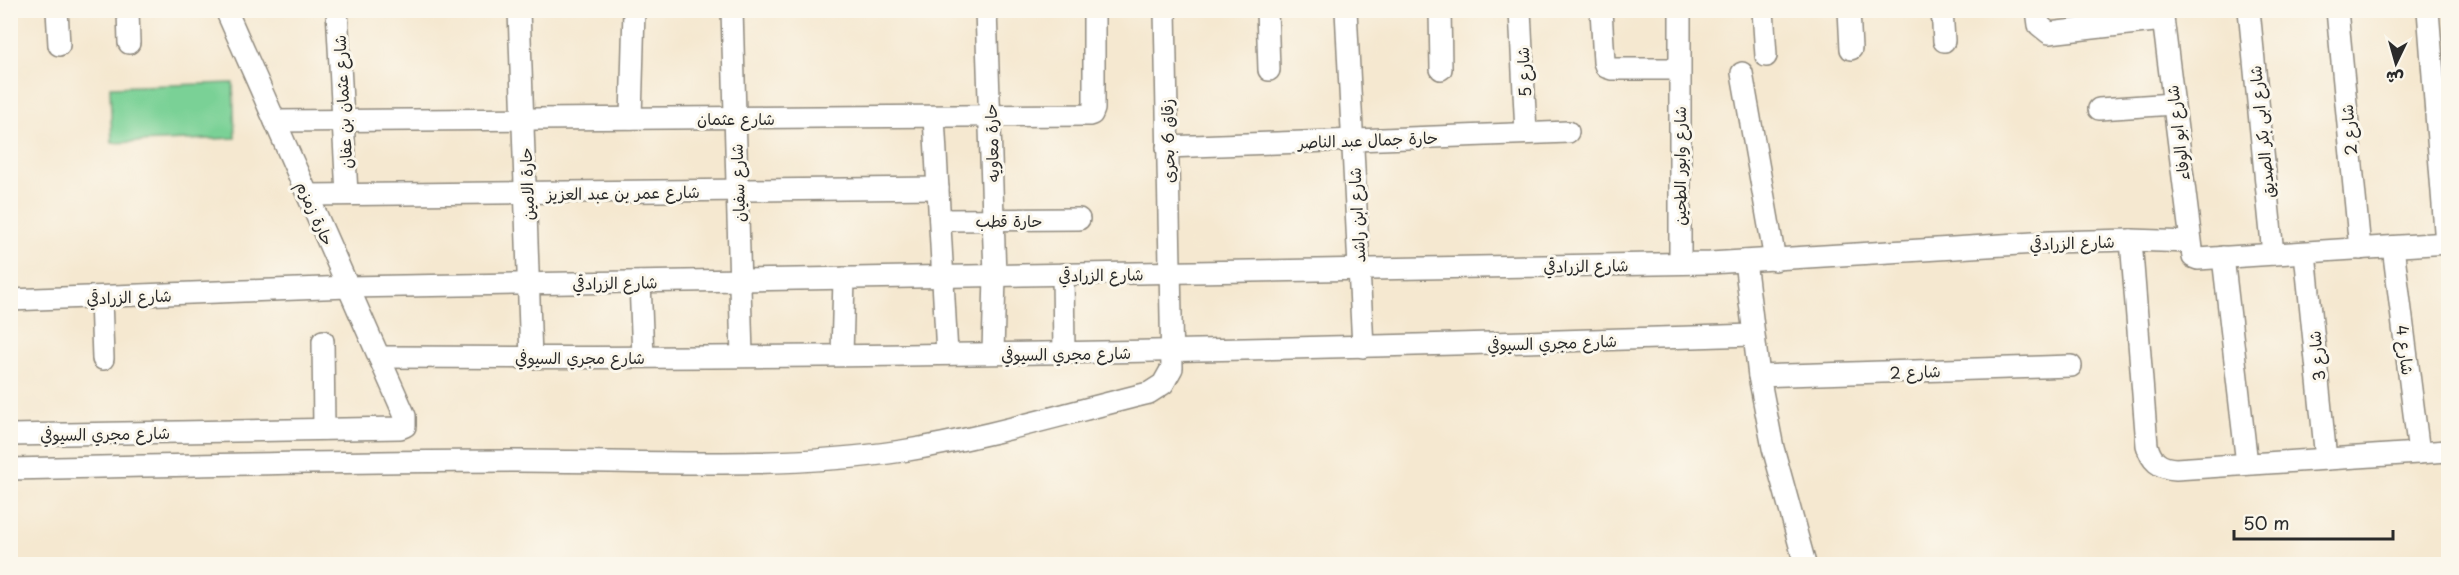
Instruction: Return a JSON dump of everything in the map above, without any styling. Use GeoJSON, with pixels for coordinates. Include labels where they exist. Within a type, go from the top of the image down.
{"type":"FeatureCollection","features":[{"type":"Feature","properties":{"kind":"street"},"geometry":{"type":"LineString","coordinates":[[57,10],[58,45]]}},
{"type":"Feature","properties":{"kind":"street"},"geometry":{"type":"LineString","coordinates":[[128,10],[129,43]]}},
{"type":"Feature","properties":{"kind":"street","name":"حارة زمزم"},"geometry":{"type":"LineString","coordinates":[[227,10],[405,416]]}},
{"type":"Feature","properties":{"kind":"street","name":"شارع عثمان بن عفان"},"geometry":{"type":"LineString","coordinates":[[337,10],[347,194]]}},
{"type":"Feature","properties":{"kind":"street","name":"حارة الامين"},"geometry":{"type":"LineString","coordinates":[[519,10],[531,358]]}},
{"type":"Feature","properties":{"kind":"street"},"geometry":{"type":"LineString","coordinates":[[631,118],[634,10]]}},
{"type":"Feature","properties":{"kind":"street","name":"شارع سفيان"},"geometry":{"type":"LineString","coordinates":[[732,10],[742,356]]}},
{"type":"Feature","properties":{"kind":"street","name":"حارة معاويه"},"geometry":{"type":"LineString","coordinates":[[986,10],[995,275],[993,353]]}},
{"type":"Feature","properties":{"kind":"street","name":"شارع عثمان"},"geometry":{"type":"LineString","coordinates":[[275,121],[990,117],[1092,114],[1094,109],[1094,10]]}},
{"type":"Feature","properties":{"kind":"street","name":"زقاق 6 بحرى"},"geometry":{"type":"LineString","coordinates":[[10,469],[343,461],[742,462],[823,459],[903,451],[981,435],[1149,393],[1163,384],[1172,368],[1165,10]]}},
{"type":"Feature","properties":{"kind":"street"},"geometry":{"type":"LineString","coordinates":[[1267,10],[1269,70]]}},
{"type":"Feature","properties":{"kind":"street","name":"شارع ابن راشد"},"geometry":{"type":"LineString","coordinates":[[1346,10],[1363,347]]}},
{"type":"Feature","properties":{"kind":"street"},"geometry":{"type":"LineString","coordinates":[[1440,10],[1441,69]]}},
{"type":"Feature","properties":{"kind":"street","name":"شارع 5"},"geometry":{"type":"LineString","coordinates":[[1520,10],[1526,133]]}},
{"type":"Feature","properties":{"kind":"street"},"geometry":{"type":"LineString","coordinates":[[1601,10],[1606,67],[1612,69],[1679,69]]}},
{"type":"Feature","properties":{"kind":"street","name":"شارع وابور الطحين"},"geometry":{"type":"LineString","coordinates":[[1680,10],[1680,263]]}},
{"type":"Feature","properties":{"kind":"street"},"geometry":{"type":"LineString","coordinates":[[1763,10],[1766,56]]}},
{"type":"Feature","properties":{"kind":"street"},"geometry":{"type":"LineString","coordinates":[[1849,10],[1851,49]]}},
{"type":"Feature","properties":{"kind":"street"},"geometry":{"type":"LineString","coordinates":[[1942,10],[1944,41]]}},
{"type":"Feature","properties":{"kind":"street"},"geometry":{"type":"LineString","coordinates":[[2037,10],[2039,25],[2049,33],[2163,15]]}},
{"type":"Feature","properties":{"kind":"street","name":"شارع ابى بكر الصديق"},"geometry":{"type":"LineString","coordinates":[[2249,10],[2273,254]]}},
{"type":"Feature","properties":{"kind":"street","name":"شارع 2"},"geometry":{"type":"LineString","coordinates":[[2337,10],[2360,249]]}},
{"type":"Feature","properties":{"kind":"street"},"geometry":{"type":"LineString","coordinates":[[2428,10],[2447,244]]}},
{"type":"Feature","properties":{"kind":"street","name":"شارع ابو الوفاء"},"geometry":{"type":"LineString","coordinates":[[2163,15],[2191,248]]}},
{"type":"Feature","properties":{"kind":"street"},"geometry":{"type":"LineString","coordinates":[[1742,73],[1775,260]]}},
{"type":"Feature","properties":{"kind":"street"},"geometry":{"type":"LineString","coordinates":[[2099,109],[2173,104]]}},
{"type":"Feature","properties":{"kind":"street"},"geometry":{"type":"LineString","coordinates":[[934,117],[947,354]]}},
{"type":"Feature","properties":{"kind":"street","name":"حارة جمال عبد الناصر"},"geometry":{"type":"LineString","coordinates":[[1167,147],[1568,132]]}},
{"type":"Feature","properties":{"kind":"street","name":"شارع عمر بن عبد العزيز"},"geometry":{"type":"LineString","coordinates":[[308,195],[938,188]]}},
{"type":"Feature","properties":{"kind":"street","name":"حارة قطب"},"geometry":{"type":"LineString","coordinates":[[940,220],[1079,219]]}},
{"type":"Feature","properties":{"kind":"street"},"geometry":{"type":"LineString","coordinates":[[2131,240],[2147,446],[2156,463],[2165,468],[2448,451]]}},
{"type":"Feature","properties":{"kind":"street","name":"شارع الزرادقي"},"geometry":{"type":"LineString","coordinates":[[10,300],[348,287],[1680,263],[1775,260],[2051,242],[2131,240],[2191,248],[2195,259],[2447,244]]}},
{"type":"Feature","properties":{"kind":"street","name":"شارع 4"},"geometry":{"type":"LineString","coordinates":[[2393,247],[2419,453]]}},
{"type":"Feature","properties":{"kind":"street","name":"شارع 3"},"geometry":{"type":"LineString","coordinates":[[2305,253],[2326,459]]}},
{"type":"Feature","properties":{"kind":"street"},"geometry":{"type":"LineString","coordinates":[[2223,257],[2247,464]]}},
{"type":"Feature","properties":{"kind":"street"},"geometry":{"type":"LineString","coordinates":[[1745,261],[1752,335],[1773,448],[1805,564]]}},
{"type":"Feature","properties":{"kind":"street"},"geometry":{"type":"LineString","coordinates":[[1063,274],[1064,353]]}},
{"type":"Feature","properties":{"kind":"street"},"geometry":{"type":"LineString","coordinates":[[843,355],[844,278]]}},
{"type":"Feature","properties":{"kind":"street"},"geometry":{"type":"LineString","coordinates":[[640,282],[643,357]]}},
{"type":"Feature","properties":{"kind":"street"},"geometry":{"type":"LineString","coordinates":[[101,297],[103,359]]}},
{"type":"Feature","properties":{"kind":"street","name":"شارع مجري السيوفي"},"geometry":{"type":"LineString","coordinates":[[379,357],[531,358],[1064,353],[1363,347],[1752,335]]}},
{"type":"Feature","properties":{"kind":"street"},"geometry":{"type":"LineString","coordinates":[[323,341],[324,429]]}},
{"type":"Feature","properties":{"kind":"street","name":"شارع 2"},"geometry":{"type":"LineString","coordinates":[[1759,376],[2071,366]]}},
{"type":"Feature","properties":{"kind":"street","name":"شارع مجري السيوفي"},"geometry":{"type":"LineString","coordinates":[[10,435],[400,428],[405,426],[405,416]]}},
{"type":"Feature","properties":{"kind":"green space"},"geometry":{"type":"Polygon","coordinates":[[[233,83],[235,138],[112,143],[110,87],[233,83]]]}}]}
